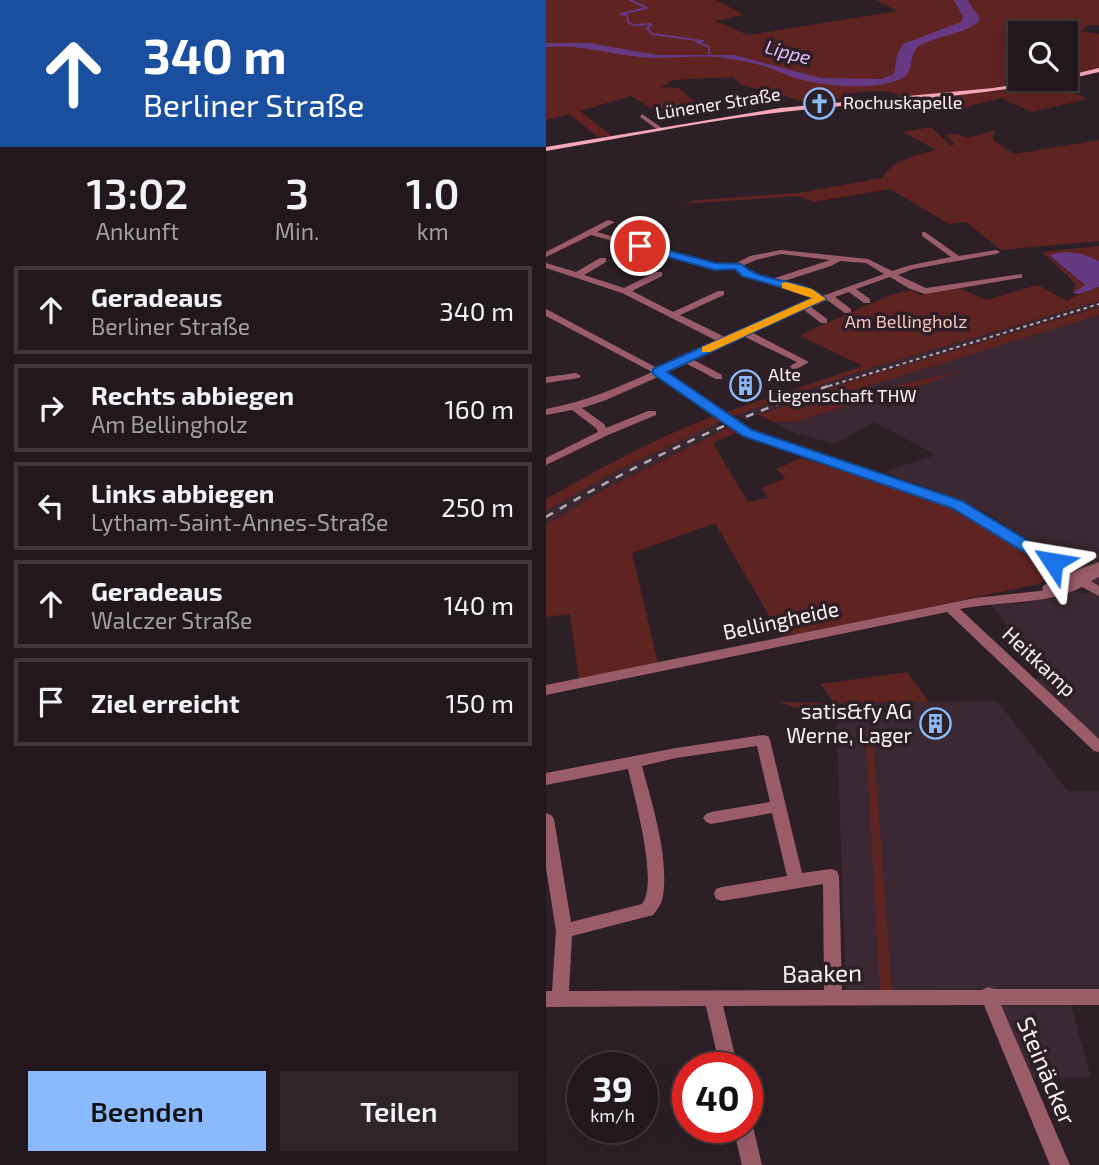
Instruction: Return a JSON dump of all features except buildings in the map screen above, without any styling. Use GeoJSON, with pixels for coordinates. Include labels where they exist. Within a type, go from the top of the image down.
{"type":"FeatureCollection","features":[{"type":"Feature","properties":{"kind":"main road","name":"Lünener Straße"},"geometry":{"type":"LineString","coordinates":[[1078,75],[1099,70]]}},
{"type":"Feature","properties":{"kind":"main road","name":"Lünener Straße"},"geometry":{"type":"LineString","coordinates":[[546,149],[780,110],[1008,88]]}},
{"type":"Feature","properties":{"kind":"street"},"geometry":{"type":"LineString","coordinates":[[642,116],[660,129]]}},
{"type":"Feature","properties":{"kind":"street"},"geometry":{"type":"LineString","coordinates":[[549,251],[611,222]]}},
{"type":"Feature","properties":{"kind":"street"},"geometry":{"type":"LineString","coordinates":[[589,232],[715,267],[737,266],[773,253],[873,261],[913,287],[926,290],[1019,276]]}},
{"type":"Feature","properties":{"kind":"street"},"geometry":{"type":"LineString","coordinates":[[925,234],[957,258]]}},
{"type":"Feature","properties":{"kind":"street"},"geometry":{"type":"LineString","coordinates":[[546,412],[603,398],[804,306],[911,267],[996,252]]}},
{"type":"Feature","properties":{"kind":"street"},"geometry":{"type":"LineString","coordinates":[[775,281],[839,258]]}},
{"type":"Feature","properties":{"kind":"street"},"geometry":{"type":"LineString","coordinates":[[579,274],[603,260]]}},
{"type":"Feature","properties":{"kind":"street"},"geometry":{"type":"LineString","coordinates":[[546,265],[625,291],[725,341]]}},
{"type":"Feature","properties":{"kind":"street"},"geometry":{"type":"LineString","coordinates":[[737,266],[745,274],[808,291],[848,311]]}},
{"type":"Feature","properties":{"kind":"street"},"geometry":{"type":"LineString","coordinates":[[625,291],[659,275]]}},
{"type":"Feature","properties":{"kind":"street"},"geometry":{"type":"LineString","coordinates":[[850,289],[867,301]]}},
{"type":"Feature","properties":{"kind":"street"},"geometry":{"type":"LineString","coordinates":[[675,314],[721,293]]}},
{"type":"Feature","properties":{"kind":"street"},"geometry":{"type":"LineString","coordinates":[[804,306],[824,321]]}},
{"type":"Feature","properties":{"kind":"street"},"geometry":{"type":"LineString","coordinates":[[546,312],[658,372],[747,433],[957,505],[981,516],[1099,592]]}},
{"type":"Feature","properties":{"kind":"street"},"geometry":{"type":"LineString","coordinates":[[743,332],[804,362],[785,372]]}},
{"type":"Feature","properties":{"kind":"street"},"geometry":{"type":"LineString","coordinates":[[685,359],[719,377]]}},
{"type":"Feature","properties":{"kind":"street"},"geometry":{"type":"LineString","coordinates":[[546,380],[576,376]]}},
{"type":"Feature","properties":{"kind":"street"},"geometry":{"type":"LineString","coordinates":[[574,407],[600,426],[604,433]]}},
{"type":"Feature","properties":{"kind":"street"},"geometry":{"type":"LineString","coordinates":[[546,462],[652,413]]}},
{"type":"Feature","properties":{"kind":"street","name":"Bellingheide"},"geometry":{"type":"LineString","coordinates":[[546,690],[950,607],[1060,590],[1099,569]]}},
{"type":"Feature","properties":{"kind":"street","name":"Heitkamp"},"geometry":{"type":"LineString","coordinates":[[950,607],[1099,747]]}},
{"type":"Feature","properties":{"kind":"street"},"geometry":{"type":"LineString","coordinates":[[546,779],[676,752],[763,740],[796,881]]}},
{"type":"Feature","properties":{"kind":"street"},"geometry":{"type":"LineString","coordinates":[[564,931],[641,912],[653,902],[653,864],[648,825],[634,762]]}},
{"type":"Feature","properties":{"kind":"street"},"geometry":{"type":"LineString","coordinates":[[711,818],[778,806]]}},
{"type":"Feature","properties":{"kind":"street"},"geometry":{"type":"LineString","coordinates":[[546,819],[553,892],[564,931],[553,999]]}},
{"type":"Feature","properties":{"kind":"street"},"geometry":{"type":"LineString","coordinates":[[722,894],[831,876],[833,999]]}},
{"type":"Feature","properties":{"kind":"street","name":"Baaken"},"geometry":{"type":"LineString","coordinates":[[553,999],[833,999],[988,995],[1099,997]]}},
{"type":"Feature","properties":{"kind":"street","name":"Steinäcker"},"geometry":{"type":"LineString","coordinates":[[988,995],[1060,1165]]}},
{"type":"Feature","properties":{"kind":"street"},"geometry":{"type":"LineString","coordinates":[[713,1000],[725,1052]]}},
{"type":"Feature","properties":{"kind":"street"},"geometry":{"type":"LineString","coordinates":[[747,1143],[752,1165]]}},
{"type":"Feature","properties":{"kind":"shaded area"},"geometry":{"type":"Polygon","coordinates":[[[954,0],[967,0],[979,21],[966,29],[916,48],[906,76],[879,85],[842,86],[818,83],[798,79],[761,65],[725,58],[651,58],[582,48],[546,47],[546,43],[589,43],[658,55],[734,55],[821,78],[881,79],[894,74],[897,55],[903,44],[961,22],[963,17],[954,0]]]}},
{"type":"Feature","properties":{"kind":"shaded area"},"geometry":{"type":"Polygon","coordinates":[[[1065,252],[1082,254],[1099,261],[1099,287],[1079,294],[1073,293],[1085,285],[1049,255],[1065,252]]]}},
{"type":"Feature","properties":{"kind":"shaded area"},"geometry":{"type":"Polygon","coordinates":[[[1099,301],[1099,307],[852,381],[745,420],[736,415],[867,369],[1099,301]]]}},
{"type":"Feature","properties":{"kind":"shaded area"},"geometry":{"type":"Polygon","coordinates":[[[1099,315],[1099,586],[987,513],[945,494],[884,472],[936,455],[874,422],[834,444],[789,431],[774,422],[795,422],[885,394],[892,397],[951,373],[780,412],[1099,315]]]}},
{"type":"Feature","properties":{"kind":"shaded area"},"geometry":{"type":"Polygon","coordinates":[[[715,424],[724,429],[605,489],[546,525],[546,511],[613,473],[715,424]]]}},
{"type":"Feature","properties":{"kind":"shaded area"},"geometry":{"type":"Polygon","coordinates":[[[1099,587],[1099,742],[1034,681],[1053,672],[1015,637],[992,605],[1025,603],[1072,592],[1087,593],[1099,587]]]}},
{"type":"Feature","properties":{"kind":"shaded area"},"geometry":{"type":"Polygon","coordinates":[[[997,701],[1068,791],[1099,791],[1099,991],[1067,991],[1091,1077],[1027,1079],[989,989],[846,991],[836,703],[997,701]]]}},
{"type":"Feature","properties":{"kind":"green space"},"geometry":{"type":"Polygon","coordinates":[[[546,0],[716,0],[744,15],[715,21],[748,35],[898,11],[875,0],[1099,0],[1099,25],[1089,25],[1081,31],[1099,34],[1099,69],[1078,73],[1078,21],[1008,21],[1008,87],[903,97],[889,92],[868,91],[846,94],[843,99],[807,102],[741,85],[733,77],[673,80],[661,87],[679,88],[703,109],[659,113],[631,96],[580,111],[612,136],[598,137],[569,114],[546,120],[546,0]]]}},
{"type":"Feature","properties":{"kind":"green space"},"geometry":{"type":"Polygon","coordinates":[[[1008,89],[1069,91],[1088,99],[1032,112],[1001,98],[958,109],[925,112],[906,99],[1008,89]]]}},
{"type":"Feature","properties":{"kind":"green space"},"geometry":{"type":"Polygon","coordinates":[[[931,127],[951,146],[955,144],[945,135],[957,134],[968,138],[995,130],[993,140],[1014,154],[1099,140],[1099,241],[1001,250],[966,222],[949,224],[890,189],[813,202],[799,196],[682,204],[697,200],[798,193],[882,178],[898,163],[936,150],[903,132],[931,127]]]}},
{"type":"Feature","properties":{"kind":"green space"},"geometry":{"type":"Polygon","coordinates":[[[1099,246],[1099,261],[1049,256],[1086,286],[1073,293],[1076,284],[1042,252],[1099,246]]]}},
{"type":"Feature","properties":{"kind":"green space","name":"Am Bellingholz"},"geometry":{"type":"Polygon","coordinates":[[[1038,285],[1067,301],[1084,291],[1099,287],[1099,301],[867,369],[731,417],[726,412],[863,366],[802,337],[802,334],[890,295],[911,290],[920,295],[959,288],[986,300],[1038,285]]]}},
{"type":"Feature","properties":{"kind":"green space"},"geometry":{"type":"Polygon","coordinates":[[[1099,307],[1099,315],[794,409],[960,371],[892,397],[885,394],[795,422],[774,422],[759,415],[852,381],[1099,307]]]}},
{"type":"Feature","properties":{"kind":"green space"},"geometry":{"type":"Polygon","coordinates":[[[714,416],[722,421],[613,473],[546,511],[546,499],[566,487],[649,444],[714,416]]]}},
{"type":"Feature","properties":{"kind":"green space"},"geometry":{"type":"Polygon","coordinates":[[[731,426],[738,432],[713,443],[748,502],[768,498],[762,488],[786,478],[776,469],[801,458],[922,496],[952,509],[994,532],[1044,568],[1051,578],[1038,584],[782,638],[715,523],[632,553],[658,663],[579,680],[570,614],[546,617],[546,525],[605,489],[731,426]]]}},
{"type":"Feature","properties":{"kind":"green space"},"geometry":{"type":"Polygon","coordinates":[[[907,672],[929,702],[837,703],[836,720],[778,702],[835,703],[820,684],[907,672]]]}},
{"type":"Feature","properties":{"kind":"green space"},"geometry":{"type":"Polygon","coordinates":[[[854,727],[865,730],[873,737],[892,991],[880,991],[866,741],[854,727]]]}},
{"type":"Feature","properties":{"kind":"waterway"},"geometry":{"type":"LineString","coordinates":[[630,0],[647,8],[620,14],[627,15],[628,22],[633,25],[650,24],[652,25],[647,28],[652,34],[703,41],[697,42],[709,47],[709,54]]}},
{"type":"Feature","properties":{"kind":"railway"},"geometry":{"type":"LineString","coordinates":[[829,386],[1099,304]]}},
{"type":"Feature","properties":{"kind":"railway"},"geometry":{"type":"LineString","coordinates":[[546,517],[687,443],[759,411],[834,384]]}},
{"type":"Feature","properties":{"kind":"slow traffic"},"geometry":{"type":"LineString","coordinates":[[706,350],[821,299],[808,291],[786,285]]}},
{"type":"Feature","properties":{"kind":"place","name":"Rochuskapelle"},"geometry":{"type":"Point","coordinates":[820,103]}},
{"type":"Feature","properties":{"kind":"place","name":"Alte Liegenschaft THW"},"geometry":{"type":"Point","coordinates":[745,385]}},
{"type":"Feature","properties":{"kind":"place","name":"satis&fy AG Werne, Lager"},"geometry":{"type":"Point","coordinates":[935,724]}},
{"type":"Feature","properties":{"kind":"route"},"geometry":{"type":"LineString","coordinates":[[640,246],[715,267],[737,266],[745,274],[808,291],[821,299],[658,372],[747,433],[929,493],[981,516],[1053,562]]}},
{"type":"Feature","properties":{"kind":"water label","name":"Lippe"},"geometry":{"type":"Point","coordinates":[788,52]}}]}
